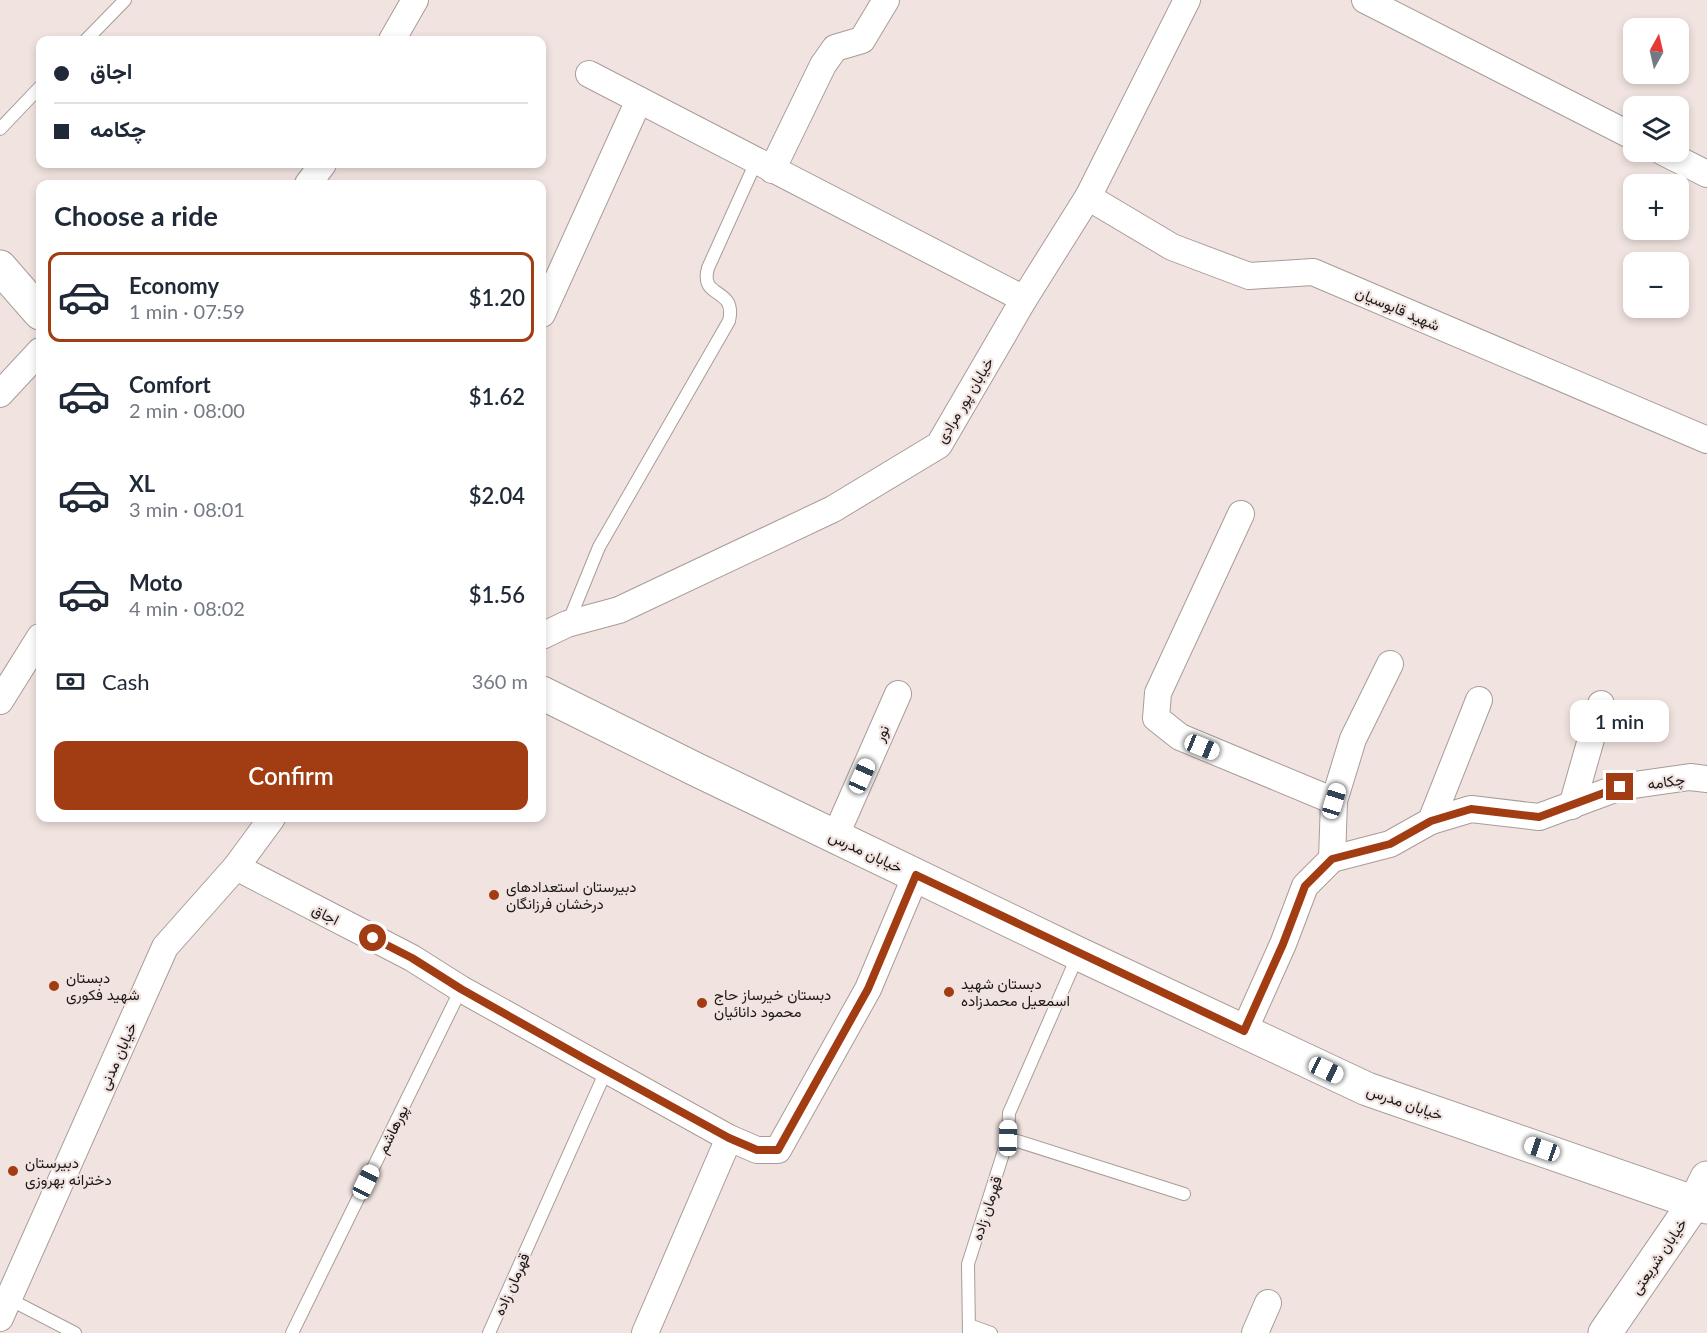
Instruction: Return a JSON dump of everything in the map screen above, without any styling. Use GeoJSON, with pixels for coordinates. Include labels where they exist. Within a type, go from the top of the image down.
{"type":"FeatureCollection","features":[{"type":"Feature","properties":{"kind":"main road"},"geometry":{"type":"LineString","coordinates":[[0,267],[36,308]]}},
{"type":"Feature","properties":{"kind":"main road","name":"خیابان مدرس"},"geometry":{"type":"LineString","coordinates":[[546,695],[1079,954],[1367,1089],[1703,1196]]}},
{"type":"Feature","properties":{"kind":"main road","name":"خیابان شریعتی"},"geometry":{"type":"LineString","coordinates":[[1605,1333],[1703,1196]]}},
{"type":"Feature","properties":{"kind":"street"},"geometry":{"type":"LineString","coordinates":[[394,36],[415,0]]}},
{"type":"Feature","properties":{"kind":"street"},"geometry":{"type":"LineString","coordinates":[[764,166],[834,48],[862,40],[886,0]]}},
{"type":"Feature","properties":{"kind":"street","name":"خیابان پور مرادی"},"geometry":{"type":"LineString","coordinates":[[546,634],[567,624],[619,610],[833,509],[939,446],[1024,299],[1088,197],[1187,0]]}},
{"type":"Feature","properties":{"kind":"street"},"geometry":{"type":"LineString","coordinates":[[1365,0],[1623,131]]}},
{"type":"Feature","properties":{"kind":"street"},"geometry":{"type":"LineString","coordinates":[[589,74],[1024,299]]}},
{"type":"Feature","properties":{"kind":"street"},"geometry":{"type":"LineString","coordinates":[[546,305],[639,100]]}},
{"type":"Feature","properties":{"kind":"street"},"geometry":{"type":"LineString","coordinates":[[1683,162],[1707,174]]}},
{"type":"Feature","properties":{"kind":"street","name":"شهید قابوسیان"},"geometry":{"type":"LineString","coordinates":[[1088,197],[1172,248],[1249,276],[1313,272],[1707,440]]}},
{"type":"Feature","properties":{"kind":"street"},"geometry":{"type":"LineString","coordinates":[[0,394],[36,355]]}},
{"type":"Feature","properties":{"kind":"street"},"geometry":{"type":"LineString","coordinates":[[1241,514],[1158,693],[1156,718],[1180,737],[1334,801]]}},
{"type":"Feature","properties":{"kind":"street"},"geometry":{"type":"LineString","coordinates":[[0,701],[36,643]]}},
{"type":"Feature","properties":{"kind":"street"},"geometry":{"type":"LineString","coordinates":[[1244,1031],[1283,944],[1305,886],[1332,859],[1334,801],[1353,740],[1390,664]]}},
{"type":"Feature","properties":{"kind":"street","name":"نور"},"geometry":{"type":"LineString","coordinates":[[836,837],[898,694]]}},
{"type":"Feature","properties":{"kind":"street"},"geometry":{"type":"LineString","coordinates":[[1431,821],[1479,700]]}},
{"type":"Feature","properties":{"kind":"street"},"geometry":{"type":"LineString","coordinates":[[1572,806],[1601,704]]}},
{"type":"Feature","properties":{"kind":"street","name":"چکامه"},"geometry":{"type":"LineString","coordinates":[[1332,859],[1390,844],[1431,821],[1471,809],[1539,817],[1620,787],[1690,777],[1707,779]]}},
{"type":"Feature","properties":{"kind":"street","name":"خیابان مدنی"},"geometry":{"type":"LineString","coordinates":[[4,1309],[165,946],[236,867],[269,822]]}},
{"type":"Feature","properties":{"kind":"street","name":"اجاق"},"geometry":{"type":"LineString","coordinates":[[236,867],[412,958],[461,989],[606,1071],[729,1138],[757,1150],[778,1150],[868,989],[916,875]]}},
{"type":"Feature","properties":{"kind":"street"},"geometry":{"type":"LineString","coordinates":[[645,1333],[729,1138]]}},
{"type":"Feature","properties":{"kind":"street"},"geometry":{"type":"LineString","coordinates":[[1255,1333],[1268,1303]]}},
{"type":"Feature","properties":{"kind":"lane"},"geometry":{"type":"LineString","coordinates":[[90,36],[125,0]]}},
{"type":"Feature","properties":{"kind":"lane"},"geometry":{"type":"LineString","coordinates":[[0,129],[36,91]]}},
{"type":"Feature","properties":{"kind":"lane"},"geometry":{"type":"LineString","coordinates":[[567,624],[599,547],[729,321],[731,310],[727,299],[711,289],[705,278],[708,268],[764,166]]}},
{"type":"Feature","properties":{"kind":"lane","name":"قهرمان زاده"},"geometry":{"type":"LineString","coordinates":[[969,1329],[968,1264],[1008,1138],[1009,1113],[1079,954]]}},
{"type":"Feature","properties":{"kind":"lane","name":"پورهاشم"},"geometry":{"type":"LineString","coordinates":[[292,1333],[461,989]]}},
{"type":"Feature","properties":{"kind":"lane","name":"قهرمان زاده"},"geometry":{"type":"LineString","coordinates":[[489,1333],[606,1071]]}},
{"type":"Feature","properties":{"kind":"lane"},"geometry":{"type":"LineString","coordinates":[[1008,1138],[1184,1194]]}},
{"type":"Feature","properties":{"kind":"lane"},"geometry":{"type":"LineString","coordinates":[[4,1309],[75,1333]]}},
{"type":"Feature","properties":{"kind":"lane"},"geometry":{"type":"LineString","coordinates":[[969,1329],[992,1333]]}},
{"type":"Feature","properties":{"kind":"place","name":"دبیرستان استعدادهای درخشان فرزانگان"},"geometry":{"type":"Point","coordinates":[494,895]}},
{"type":"Feature","properties":{"kind":"place","name":"دبستان شهید فکوری"},"geometry":{"type":"Point","coordinates":[54,986]}},
{"type":"Feature","properties":{"kind":"place","name":"دبستان شهید اسمعیل محمدزاده"},"geometry":{"type":"Point","coordinates":[949,992]}},
{"type":"Feature","properties":{"kind":"place","name":"دبستان خیرساز حاج محمود دانائیان"},"geometry":{"type":"Point","coordinates":[702,1003]}},
{"type":"Feature","properties":{"kind":"place","name":"دبیرستان دخترانه بهروزی"},"geometry":{"type":"Point","coordinates":[13,1171]}},
{"type":"Feature","properties":{"kind":"route"},"geometry":{"type":"LineString","coordinates":[[373,938],[729,1138],[757,1150],[778,1150],[868,989],[916,875],[1244,1031],[1283,944],[1305,886],[1332,859],[1390,844],[1431,821],[1471,809],[1539,817],[1620,787]]}}]}
